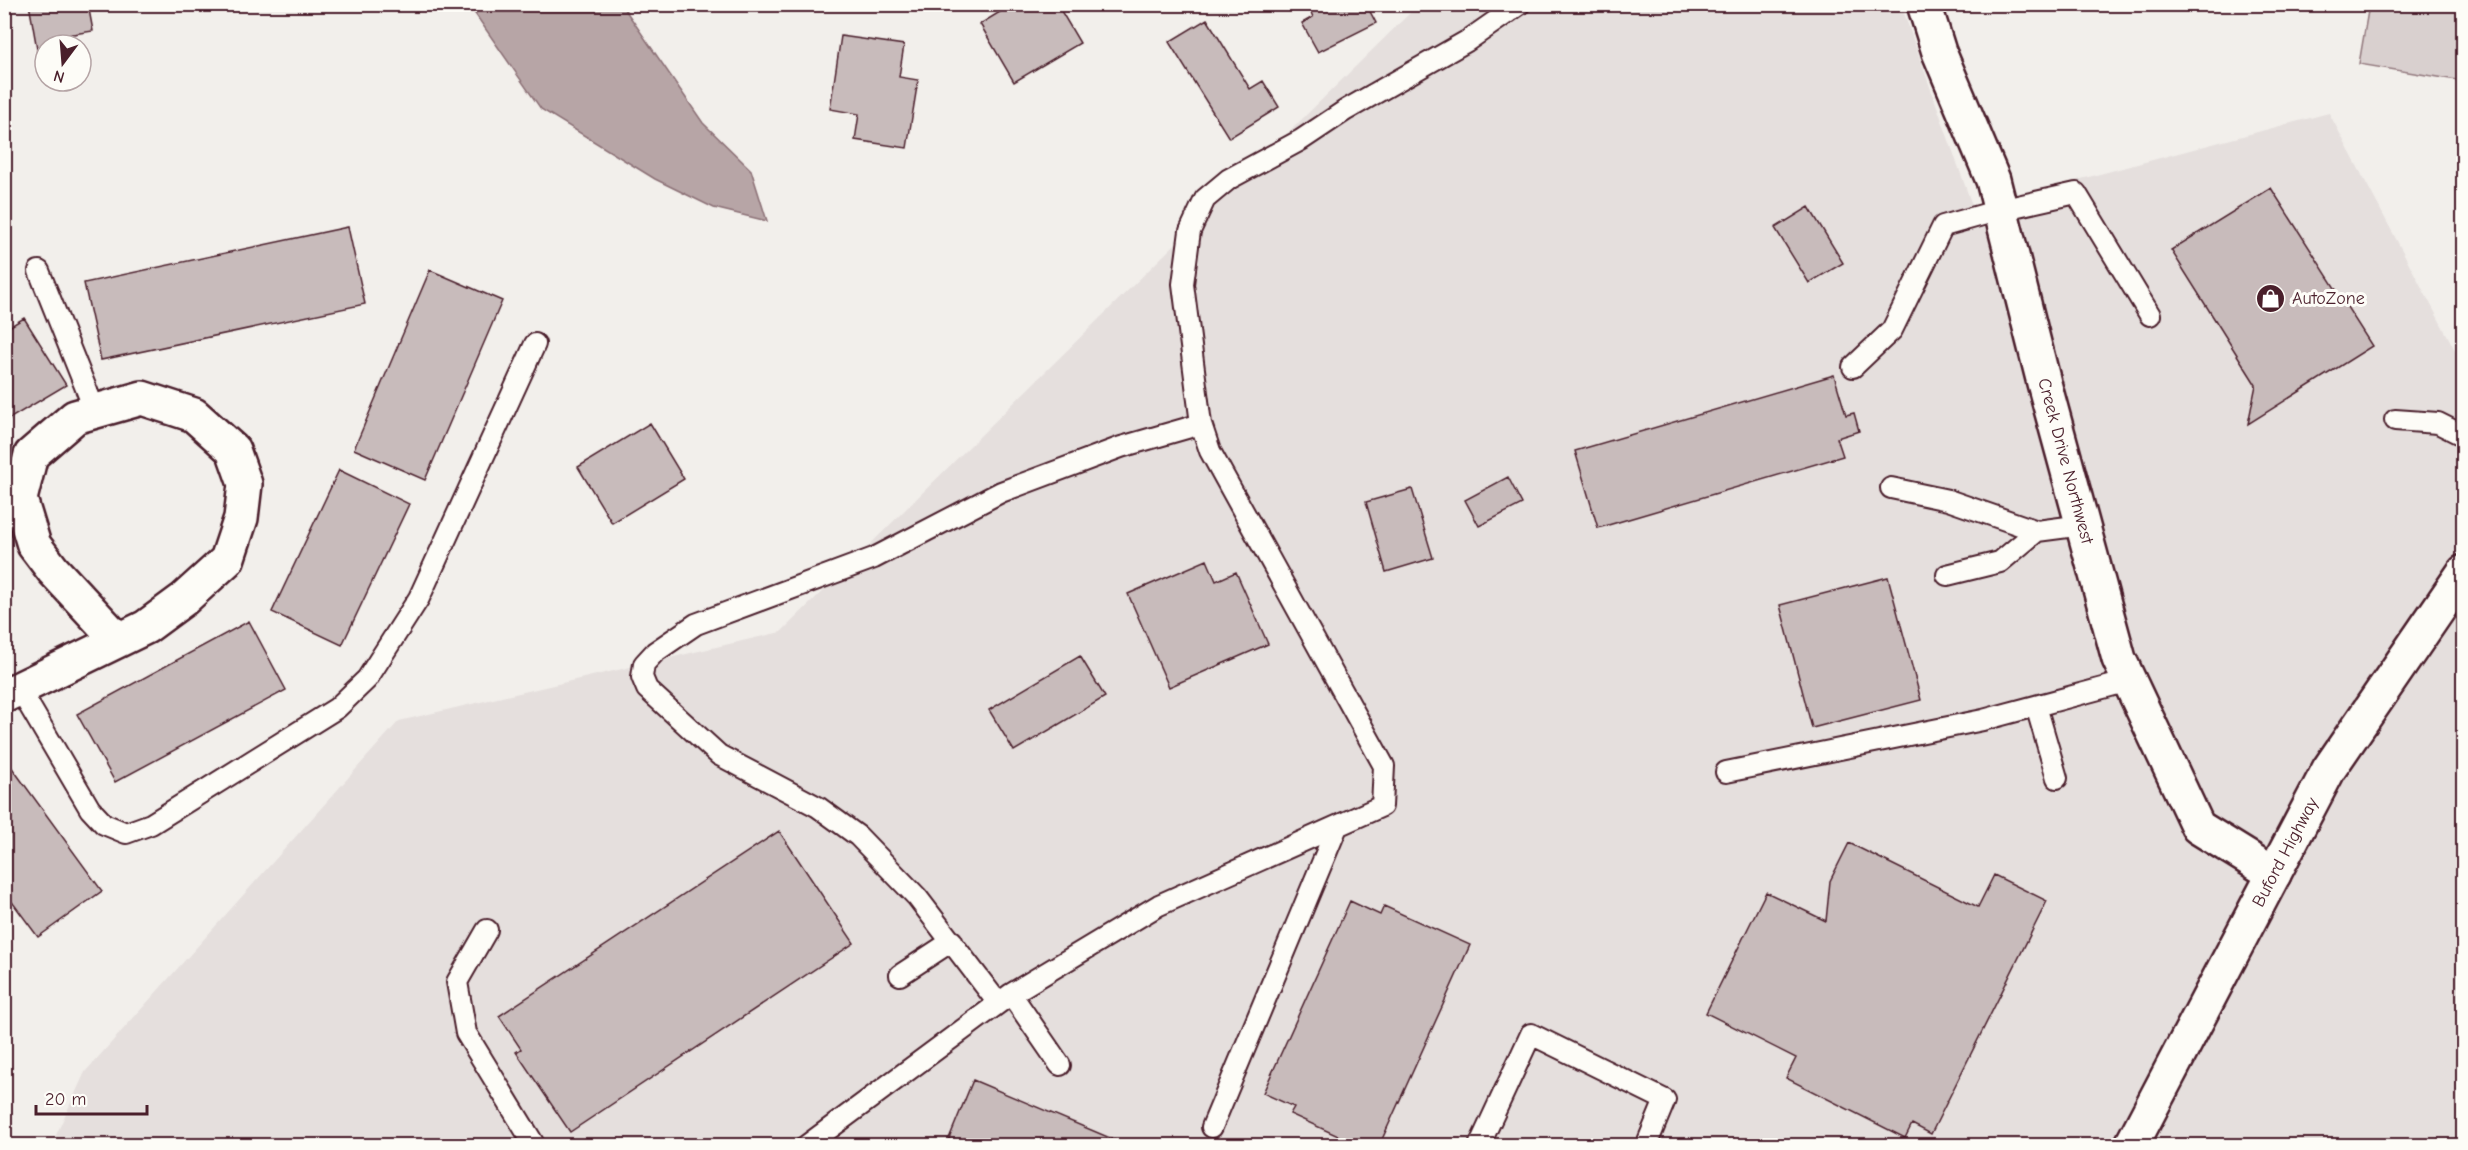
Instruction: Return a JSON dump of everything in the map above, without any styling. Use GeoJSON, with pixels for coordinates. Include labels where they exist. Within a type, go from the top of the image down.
{"type":"FeatureCollection","features":[{"type":"Feature","properties":{"kind":"street","name":"Creek Drive Northwest"},"geometry":{"type":"LineString","coordinates":[[1924,4],[1939,52],[1993,180],[2119,659],[2198,827],[2274,874]]}},
{"type":"Feature","properties":{"kind":"street"},"geometry":{"type":"LineString","coordinates":[[12,692],[146,627],[184,599],[226,560],[241,518],[245,484],[233,450],[194,415],[142,398],[75,417],[31,455],[20,499],[34,545],[53,570],[118,640]]}},
{"type":"Feature","properties":{"kind":"street","name":"Buford Highway"},"geometry":{"type":"LineString","coordinates":[[2131,1146],[2329,769],[2463,572]]}},
{"type":"Feature","properties":{"kind":"lane"},"geometry":{"type":"LineString","coordinates":[[806,1146],[1004,999],[1158,905],[1382,806],[1384,766],[1210,451],[1201,424],[1183,284],[1190,231],[1206,199],[1229,179],[1301,141],[1346,110],[1467,41],[1520,4]]}},
{"type":"Feature","properties":{"kind":"lane"},"geometry":{"type":"LineString","coordinates":[[1853,368],[1892,330],[1943,226],[2000,210],[2076,193],[2150,315]]}},
{"type":"Feature","properties":{"kind":"lane"},"geometry":{"type":"LineString","coordinates":[[39,271],[95,411]]}},
{"type":"Feature","properties":{"kind":"lane"},"geometry":{"type":"LineString","coordinates":[[12,692],[90,809],[104,824],[126,833],[151,824],[337,708],[367,679],[419,598],[535,344]]}},
{"type":"Feature","properties":{"kind":"lane"},"geometry":{"type":"LineString","coordinates":[[2395,420],[2438,423],[2463,436]]}},
{"type":"Feature","properties":{"kind":"lane"},"geometry":{"type":"LineString","coordinates":[[1060,1065],[893,870],[858,836],[818,807],[719,755],[647,689],[642,677],[644,664],[655,652],[696,624],[719,613],[866,562],[1001,492],[1121,447],[1201,424]]}},
{"type":"Feature","properties":{"kind":"lane"},"geometry":{"type":"LineString","coordinates":[[1891,488],[1948,500],[2037,531],[2083,525]]}},
{"type":"Feature","properties":{"kind":"lane"},"geometry":{"type":"LineString","coordinates":[[1947,575],[2000,562],[2037,531]]}},
{"type":"Feature","properties":{"kind":"lane"},"geometry":{"type":"LineString","coordinates":[[1726,772],[1983,720],[2129,681]]}},
{"type":"Feature","properties":{"kind":"lane"},"geometry":{"type":"LineString","coordinates":[[2036,706],[2057,778]]}},
{"type":"Feature","properties":{"kind":"lane"},"geometry":{"type":"LineString","coordinates":[[1212,1127],[1337,827]]}},
{"type":"Feature","properties":{"kind":"lane"},"geometry":{"type":"LineString","coordinates":[[487,930],[457,982],[466,1033],[535,1146]]}},
{"type":"Feature","properties":{"kind":"lane"},"geometry":{"type":"LineString","coordinates":[[900,975],[952,941]]}},
{"type":"Feature","properties":{"kind":"lane"},"geometry":{"type":"LineString","coordinates":[[1479,1146],[1531,1034],[1665,1100],[1646,1146]]}},
{"type":"Feature","properties":{"kind":"shaded area"},"geometry":{"type":"Polygon","coordinates":[[[469,5],[622,5],[703,123],[751,170],[767,221],[714,208],[655,179],[541,109],[469,5]]]}},
{"type":"Feature","properties":{"kind":"shaded area"},"geometry":{"type":"Polygon","coordinates":[[[1418,5],[1901,5],[1973,208],[2329,113],[2463,365],[2463,1145],[51,1146],[85,1072],[399,721],[781,632],[1418,5]]]}},
{"type":"Feature","properties":{"kind":"shaded area"},"geometry":{"type":"Polygon","coordinates":[[[2369,5],[2463,5],[2463,81],[2359,64],[2369,5]]]}},
{"type":"Feature","properties":{"kind":"building"},"geometry":{"type":"Polygon","coordinates":[[[29,4],[88,4],[93,31],[34,33],[29,4]]]}},
{"type":"Feature","properties":{"kind":"building"},"geometry":{"type":"Polygon","coordinates":[[[1013,4],[1057,4],[1080,43],[1014,82],[980,24],[1013,4]]]}},
{"type":"Feature","properties":{"kind":"building"},"geometry":{"type":"Polygon","coordinates":[[[1307,4],[1366,4],[1376,23],[1318,52],[1302,23],[1313,17],[1307,4]]]}},
{"type":"Feature","properties":{"kind":"building"},"geometry":{"type":"Polygon","coordinates":[[[1207,19],[1250,89],[1263,81],[1279,107],[1229,138],[1169,42],[1207,19]]]}},
{"type":"Feature","properties":{"kind":"building"},"geometry":{"type":"Polygon","coordinates":[[[841,36],[904,45],[899,77],[918,80],[907,148],[855,140],[859,114],[830,109],[841,36]]]}},
{"type":"Feature","properties":{"kind":"building","name":"AutoZone"},"geometry":{"type":"Polygon","coordinates":[[[2271,188],[2372,346],[2248,424],[2256,385],[2171,250],[2271,188]]]}},
{"type":"Feature","properties":{"kind":"building"},"geometry":{"type":"Polygon","coordinates":[[[1809,207],[1843,263],[1809,283],[1775,228],[1809,207]]]}},
{"type":"Feature","properties":{"kind":"building"},"geometry":{"type":"Polygon","coordinates":[[[348,227],[365,304],[101,360],[84,283],[348,227]]]}},
{"type":"Feature","properties":{"kind":"building"},"geometry":{"type":"Polygon","coordinates":[[[430,270],[502,301],[425,480],[354,449],[430,270]]]}},
{"type":"Feature","properties":{"kind":"building"},"geometry":{"type":"Polygon","coordinates":[[[24,318],[66,385],[4,422],[4,330],[24,318]]]}},
{"type":"Feature","properties":{"kind":"building"},"geometry":{"type":"Polygon","coordinates":[[[1834,375],[1846,415],[1854,413],[1859,431],[1837,438],[1843,456],[1598,528],[1575,451],[1834,375]]]}},
{"type":"Feature","properties":{"kind":"building"},"geometry":{"type":"Polygon","coordinates":[[[650,423],[684,479],[612,523],[578,467],[650,423]]]}},
{"type":"Feature","properties":{"kind":"building"},"geometry":{"type":"Polygon","coordinates":[[[339,470],[409,504],[342,645],[272,612],[339,470]]]}},
{"type":"Feature","properties":{"kind":"building"},"geometry":{"type":"Polygon","coordinates":[[[1508,477],[1522,504],[1479,526],[1465,500],[1508,477]]]}},
{"type":"Feature","properties":{"kind":"building"},"geometry":{"type":"Polygon","coordinates":[[[1412,489],[1433,558],[1386,572],[1366,502],[1412,489]]]}},
{"type":"Feature","properties":{"kind":"building"},"geometry":{"type":"Polygon","coordinates":[[[1207,560],[1216,581],[1236,572],[1268,644],[1169,687],[1128,594],[1207,560]]]}},
{"type":"Feature","properties":{"kind":"building"},"geometry":{"type":"Polygon","coordinates":[[[1888,577],[1921,700],[1812,728],[1780,605],[1888,577]]]}},
{"type":"Feature","properties":{"kind":"building"},"geometry":{"type":"Polygon","coordinates":[[[249,621],[286,690],[115,782],[77,714],[249,621]]]}},
{"type":"Feature","properties":{"kind":"building"},"geometry":{"type":"Polygon","coordinates":[[[1080,656],[1105,697],[1014,751],[989,710],[1080,656]]]}},
{"type":"Feature","properties":{"kind":"building"},"geometry":{"type":"Polygon","coordinates":[[[10,765],[102,891],[38,937],[4,891],[4,769],[10,765]]]}},
{"type":"Feature","properties":{"kind":"building"},"geometry":{"type":"Polygon","coordinates":[[[779,831],[854,943],[570,1132],[516,1052],[521,1049],[499,1016],[779,831]]]}},
{"type":"Feature","properties":{"kind":"building"},"geometry":{"type":"Polygon","coordinates":[[[1849,843],[1978,907],[1994,875],[2047,901],[1931,1134],[1912,1124],[1905,1138],[1786,1078],[1796,1058],[1706,1013],[1766,892],[1826,921],[1830,881],[1849,843]]]}},
{"type":"Feature","properties":{"kind":"building"},"geometry":{"type":"Polygon","coordinates":[[[1350,901],[1380,915],[1384,906],[1470,945],[1379,1146],[1360,1146],[1290,1114],[1294,1107],[1263,1093],[1350,901]]]}},
{"type":"Feature","properties":{"kind":"building"},"geometry":{"type":"Polygon","coordinates":[[[973,1080],[1129,1146],[946,1146],[973,1080]]]}},
{"type":"Feature","properties":{"kind":"place","name":"AutoZone"},"geometry":{"type":"Point","coordinates":[2271,298]}}]}
